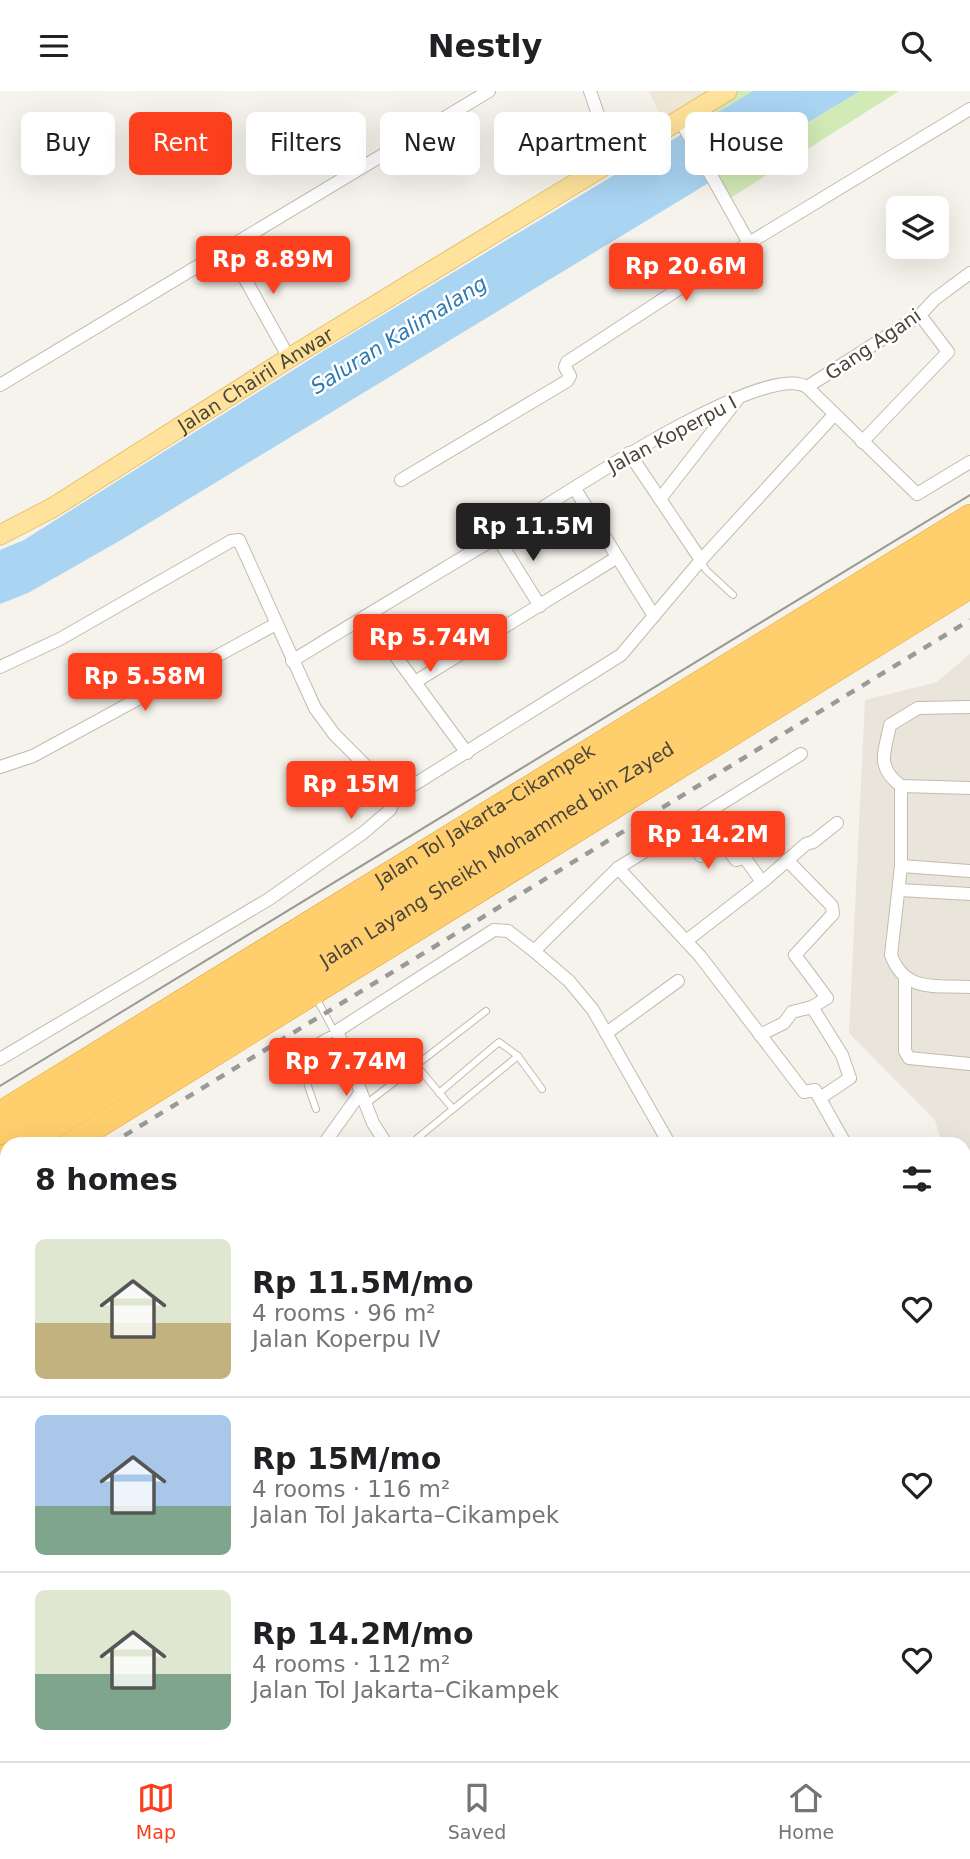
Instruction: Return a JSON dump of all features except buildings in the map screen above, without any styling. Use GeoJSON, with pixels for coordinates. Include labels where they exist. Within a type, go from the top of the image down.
{"type":"FeatureCollection","features":[{"type":"Feature","properties":{"kind":"highway","name":"Jalan Tol Jakarta–Cikampek"},"geometry":{"type":"LineString","coordinates":[[0,1113],[970,516]]}},
{"type":"Feature","properties":{"kind":"highway","name":"Jalan Layang Sheikh Mohammed bin Zayed"},"geometry":{"type":"LineString","coordinates":[[0,1133],[377,905],[970,538]]}},
{"type":"Feature","properties":{"kind":"highway","name":"Jalan Layang Sheikh Mohammed bin Zayed"},"geometry":{"type":"LineString","coordinates":[[37,1137],[970,563]]}},
{"type":"Feature","properties":{"kind":"highway"},"geometry":{"type":"LineString","coordinates":[[81,1137],[312,991],[970,587]]}},
{"type":"Feature","properties":{"kind":"main road","name":"Jalan Chairil Anwar"},"geometry":{"type":"LineString","coordinates":[[671,126],[714,94]]}},
{"type":"Feature","properties":{"kind":"main road","name":"Jalan Chairil Anwar"},"geometry":{"type":"LineString","coordinates":[[0,535],[52,508],[585,175]]}},
{"type":"Feature","properties":{"kind":"street"},"geometry":{"type":"LineString","coordinates":[[0,385],[229,250],[489,91]]}},
{"type":"Feature","properties":{"kind":"street"},"geometry":{"type":"LineString","coordinates":[[590,91],[597,112]]}},
{"type":"Feature","properties":{"kind":"street"},"geometry":{"type":"LineString","coordinates":[[401,480],[567,381],[570,376],[565,367],[567,362],[748,243],[970,109]]}},
{"type":"Feature","properties":{"kind":"street"},"geometry":{"type":"LineString","coordinates":[[681,121],[748,243]]}},
{"type":"Feature","properties":{"kind":"street"},"geometry":{"type":"LineString","coordinates":[[229,250],[289,358]]}},
{"type":"Feature","properties":{"kind":"street","name":"Gang Agani"},"geometry":{"type":"LineString","coordinates":[[807,387],[920,315],[935,299],[970,273]]}},
{"type":"Feature","properties":{"kind":"street"},"geometry":{"type":"LineString","coordinates":[[862,442],[948,352],[920,315]]}},
{"type":"Feature","properties":{"kind":"street","name":"Jalan Koperpu I"},"geometry":{"type":"LineString","coordinates":[[292,661],[575,489],[629,453],[738,398],[793,381],[807,387]]}},
{"type":"Feature","properties":{"kind":"street"},"geometry":{"type":"LineString","coordinates":[[807,387],[833,416],[916,494],[970,462]]}},
{"type":"Feature","properties":{"kind":"street"},"geometry":{"type":"LineString","coordinates":[[660,499],[738,398]]}},
{"type":"Feature","properties":{"kind":"street"},"geometry":{"type":"LineString","coordinates":[[0,1059],[269,899],[363,833],[390,810],[396,796],[612,663],[701,560],[833,416]]}},
{"type":"Feature","properties":{"kind":"street"},"geometry":{"type":"LineString","coordinates":[[629,453],[701,560]]}},
{"type":"Feature","properties":{"kind":"street"},"geometry":{"type":"LineString","coordinates":[[575,489],[654,616]]}},
{"type":"Feature","properties":{"kind":"street"},"geometry":{"type":"LineString","coordinates":[[497,537],[540,606]]}},
{"type":"Feature","properties":{"kind":"street"},"geometry":{"type":"LineString","coordinates":[[0,667],[60,639],[231,541],[243,543],[292,661],[324,723],[396,796]]}},
{"type":"Feature","properties":{"kind":"street"},"geometry":{"type":"LineString","coordinates":[[415,682],[616,558]]}},
{"type":"Feature","properties":{"kind":"street"},"geometry":{"type":"LineString","coordinates":[[366,616],[467,753]]}},
{"type":"Feature","properties":{"kind":"street"},"geometry":{"type":"LineString","coordinates":[[0,767],[33,755],[276,624]]}},
{"type":"Feature","properties":{"kind":"street"},"geometry":{"type":"LineString","coordinates":[[970,707],[918,708],[890,725],[883,765],[889,777],[901,786],[970,788]]}},
{"type":"Feature","properties":{"kind":"street"},"geometry":{"type":"LineString","coordinates":[[534,951],[618,868],[801,754]]}},
{"type":"Feature","properties":{"kind":"street"},"geometry":{"type":"LineString","coordinates":[[901,786],[900,890],[891,955],[905,979],[905,1051],[909,1058],[970,1064]]}},
{"type":"Feature","properties":{"kind":"street"},"geometry":{"type":"LineString","coordinates":[[686,941],[762,882],[806,843],[813,842],[838,823]]}},
{"type":"Feature","properties":{"kind":"street"},"geometry":{"type":"LineString","coordinates":[[680,829],[701,856],[720,841],[736,860],[745,859],[762,882]]}},
{"type":"Feature","properties":{"kind":"street"},"geometry":{"type":"LineString","coordinates":[[760,1035],[784,1023],[792,1012],[812,1007],[827,998],[795,955],[833,914],[832,906],[787,860]]}},
{"type":"Feature","properties":{"kind":"street"},"geometry":{"type":"LineString","coordinates":[[901,866],[970,871]]}},
{"type":"Feature","properties":{"kind":"street"},"geometry":{"type":"LineString","coordinates":[[618,868],[686,941],[804,1092],[815,1090],[842,1137]]}},
{"type":"Feature","properties":{"kind":"street"},"geometry":{"type":"LineString","coordinates":[[900,890],[970,894]]}},
{"type":"Feature","properties":{"kind":"street"},"geometry":{"type":"LineString","coordinates":[[383,1137],[335,1032],[494,930],[508,931],[569,981],[608,1032],[623,1068],[665,1137]]}},
{"type":"Feature","properties":{"kind":"street"},"geometry":{"type":"LineString","coordinates":[[905,979],[926,985],[970,987]]}},
{"type":"Feature","properties":{"kind":"street"},"geometry":{"type":"LineString","coordinates":[[608,1032],[678,981]]}},
{"type":"Feature","properties":{"kind":"street"},"geometry":{"type":"LineString","coordinates":[[812,1007],[842,1055],[850,1078],[820,1098]]}},
{"type":"Feature","properties":{"kind":"street"},"geometry":{"type":"LineString","coordinates":[[330,1137],[364,1098]]}},
{"type":"Feature","properties":{"kind":"lane"},"geometry":{"type":"LineString","coordinates":[[701,560],[706,570],[733,595]]}},
{"type":"Feature","properties":{"kind":"lane"},"geometry":{"type":"LineString","coordinates":[[312,991],[335,1032],[310,1046],[303,1060],[306,1081],[316,1109]]}},
{"type":"Feature","properties":{"kind":"lane"},"geometry":{"type":"LineString","coordinates":[[364,1098],[416,1065],[486,1011]]}},
{"type":"Feature","properties":{"kind":"lane"},"geometry":{"type":"LineString","coordinates":[[439,1093],[493,1045],[504,1044],[517,1056],[542,1089]]}},
{"type":"Feature","properties":{"kind":"lane"},"geometry":{"type":"LineString","coordinates":[[419,1137],[517,1056]]}},
{"type":"Feature","properties":{"kind":"lane"},"geometry":{"type":"LineString","coordinates":[[416,1065],[453,1109]]}},
{"type":"Feature","properties":{"kind":"shaded area"},"geometry":{"type":"Polygon","coordinates":[[[649,91],[708,91],[671,114],[659,112],[649,91]]]}},
{"type":"Feature","properties":{"kind":"shaded area"},"geometry":{"type":"Polygon","coordinates":[[[970,654],[970,1137],[940,1137],[935,1120],[849,1033],[865,700],[937,682],[970,654]]]}},
{"type":"Feature","properties":{"kind":"green space"},"geometry":{"type":"Polygon","coordinates":[[[727,91],[753,91],[718,112],[698,112],[727,91]]]}},
{"type":"Feature","properties":{"kind":"green space"},"geometry":{"type":"Polygon","coordinates":[[[860,91],[899,91],[808,149],[808,123],[860,91]]]}},
{"type":"Feature","properties":{"kind":"green space"},"geometry":{"type":"Polygon","coordinates":[[[722,175],[767,175],[726,201],[714,180],[722,175]]]}},
{"type":"Feature","properties":{"kind":"water"},"geometry":{"type":"Polygon","coordinates":[[[753,91],[860,91],[808,123],[808,112],[718,112],[753,91]]]}},
{"type":"Feature","properties":{"kind":"water","name":"Saluran Kalimalang"},"geometry":{"type":"Polygon","coordinates":[[[685,132],[685,175],[722,175],[121,540],[28,593],[0,604],[0,550],[24,540],[325,350],[614,175],[671,175],[671,141],[685,132]]]}},
{"type":"Feature","properties":{"kind":"tram line"},"geometry":{"type":"LineString","coordinates":[[0,1086],[970,495]]}},
{"type":"Feature","properties":{"kind":"railway"},"geometry":{"type":"LineString","coordinates":[[122,1137],[970,620]]}}]}
